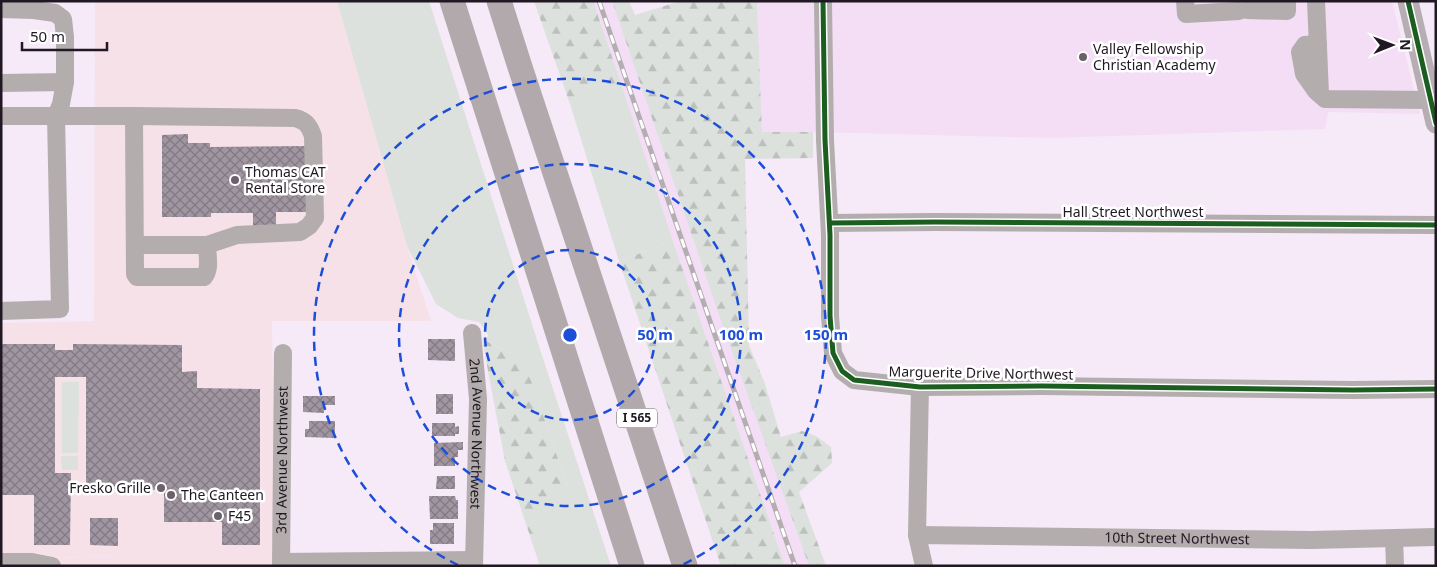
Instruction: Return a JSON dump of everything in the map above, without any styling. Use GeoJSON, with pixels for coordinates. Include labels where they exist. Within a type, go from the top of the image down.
{"type":"FeatureCollection","features":[{"type":"Feature","properties":{"kind":"highway"},"geometry":{"type":"LineString","coordinates":[[452,1],[632,566]]}},
{"type":"Feature","properties":{"kind":"highway","name":"I 565"},"geometry":{"type":"LineString","coordinates":[[499,1],[685,566]]}},
{"type":"Feature","properties":{"kind":"main road"},"geometry":{"type":"LineString","coordinates":[[1408,1],[1434,114]]}},
{"type":"Feature","properties":{"kind":"street","name":"Marguerite Drive Northwest"},"geometry":{"type":"LineString","coordinates":[[823,1],[825,140],[830,223],[831,334],[833,353],[842,371],[854,380],[920,386],[1436,389]]}},
{"type":"Feature","properties":{"kind":"street"},"geometry":{"type":"LineString","coordinates":[[1185,1],[1186,14],[1287,11],[1287,1]]}},
{"type":"Feature","properties":{"kind":"street"},"geometry":{"type":"LineString","coordinates":[[1316,1],[1320,94],[1325,99],[1434,114]]}},
{"type":"Feature","properties":{"kind":"street"},"geometry":{"type":"LineString","coordinates":[[1,9],[34,10],[58,7],[66,37],[65,82],[61,104],[56,116],[60,310],[1,311]]}},
{"type":"Feature","properties":{"kind":"street"},"geometry":{"type":"LineString","coordinates":[[1,83],[65,82]]}},
{"type":"Feature","properties":{"kind":"street"},"geometry":{"type":"LineString","coordinates":[[1,116],[295,118],[304,121],[310,126],[313,136],[315,218],[309,226],[300,232],[237,235],[207,245],[135,245]]}},
{"type":"Feature","properties":{"kind":"street"},"geometry":{"type":"LineString","coordinates":[[134,116],[135,274],[140,278],[204,277],[208,270],[207,245]]}},
{"type":"Feature","properties":{"kind":"street","name":"Hall Street Northwest"},"geometry":{"type":"LineString","coordinates":[[830,223],[1436,224]]}},
{"type":"Feature","properties":{"kind":"street","name":"2nd Avenue Northwest"},"geometry":{"type":"LineString","coordinates":[[472,332],[478,399],[474,563]]}},
{"type":"Feature","properties":{"kind":"street","name":"3rd Avenue Northwest"},"geometry":{"type":"LineString","coordinates":[[281,564],[283,353]]}},
{"type":"Feature","properties":{"kind":"street"},"geometry":{"type":"LineString","coordinates":[[920,386],[917,535],[924,566]]}},
{"type":"Feature","properties":{"kind":"street","name":"10th Street Northwest"},"geometry":{"type":"LineString","coordinates":[[917,535],[1311,540],[1436,537]]}},
{"type":"Feature","properties":{"kind":"street"},"geometry":{"type":"LineString","coordinates":[[1394,538],[1394,566]]}},
{"type":"Feature","properties":{"kind":"street"},"geometry":{"type":"LineString","coordinates":[[1,562],[32,562],[52,566]]}},
{"type":"Feature","properties":{"kind":"street"},"geometry":{"type":"LineString","coordinates":[[281,564],[474,563]]}},
{"type":"Feature","properties":{"kind":"shaded area"},"geometry":{"type":"Polygon","coordinates":[[[95,1],[337,1],[407,246],[431,321],[272,321],[275,566],[1,566],[1,559],[131,556],[1,558],[1,323],[94,321],[95,1]]]}},
{"type":"Feature","properties":{"kind":"shaded area"},"geometry":{"type":"Polygon","coordinates":[[[593,1],[612,1],[719,315],[809,566],[785,566],[593,1]]]}},
{"type":"Feature","properties":{"kind":"shaded area","name":"Valley Fellowship Christian Academy"},"geometry":{"type":"Polygon","coordinates":[[[757,1],[1392,1],[1420,114],[1328,112],[1325,129],[1053,138],[762,132],[757,1]]]}},
{"type":"Feature","properties":{"kind":"green space"},"geometry":{"type":"Polygon","coordinates":[[[337,1],[429,1],[611,566],[540,566],[533,545],[536,502],[569,491],[524,360],[482,339],[489,336],[479,322],[458,318],[436,304],[407,246],[337,1]]]}},
{"type":"Feature","properties":{"kind":"green space"},"geometry":{"type":"Polygon","coordinates":[[[534,1],[593,1],[621,83],[591,86],[570,104],[534,1]]]}},
{"type":"Feature","properties":{"kind":"green space"},"geometry":{"type":"Polygon","coordinates":[[[612,1],[629,1],[635,15],[681,1],[757,1],[762,132],[813,132],[813,158],[745,159],[749,345],[765,384],[781,437],[802,431],[816,436],[831,447],[832,463],[799,492],[826,566],[809,566],[719,315],[612,1]]]}},
{"type":"Feature","properties":{"kind":"green space"},"geometry":{"type":"Polygon","coordinates":[[[621,83],[673,241],[619,261],[570,104],[591,86],[621,83]]]}},
{"type":"Feature","properties":{"kind":"green space"},"geometry":{"type":"Polygon","coordinates":[[[673,241],[785,566],[721,566],[619,261],[673,241]]]}},
{"type":"Feature","properties":{"kind":"green space"},"geometry":{"type":"Polygon","coordinates":[[[482,339],[524,360],[569,491],[537,503],[533,545],[505,461],[482,339]]]}},
{"type":"Feature","properties":{"kind":"green space"},"geometry":{"type":"Polygon","coordinates":[[[62,382],[79,382],[78,453],[62,453],[62,382]]]}},
{"type":"Feature","properties":{"kind":"green space"},"geometry":{"type":"Polygon","coordinates":[[[61,456],[78,456],[78,470],[62,470],[61,456]]]}},
{"type":"Feature","properties":{"kind":"building","name":"Thomas CAT Rental Store"},"geometry":{"type":"Polygon","coordinates":[[[188,134],[188,143],[210,143],[210,147],[308,146],[309,212],[276,212],[276,227],[253,228],[253,213],[211,213],[211,217],[162,217],[162,135],[188,134]]]}},
{"type":"Feature","properties":{"kind":"building"},"geometry":{"type":"Polygon","coordinates":[[[428,339],[455,339],[455,361],[428,360],[428,339]]]}},
{"type":"Feature","properties":{"kind":"building"},"geometry":{"type":"Polygon","coordinates":[[[1,344],[55,344],[55,350],[73,350],[73,344],[182,345],[182,372],[197,371],[197,388],[260,389],[260,545],[222,545],[222,522],[164,522],[164,490],[86,489],[86,377],[55,377],[55,473],[71,473],[70,545],[34,545],[34,495],[1,495],[1,344]]]}},
{"type":"Feature","properties":{"kind":"building"},"geometry":{"type":"Polygon","coordinates":[[[436,394],[453,394],[453,414],[436,414],[436,394]]]}},
{"type":"Feature","properties":{"kind":"building"},"geometry":{"type":"Polygon","coordinates":[[[303,396],[335,396],[335,405],[324,405],[324,413],[303,412],[303,396]]]}},
{"type":"Feature","properties":{"kind":"building"},"geometry":{"type":"Polygon","coordinates":[[[309,421],[335,421],[335,438],[305,437],[305,429],[309,429],[309,421]]]}},
{"type":"Feature","properties":{"kind":"building"},"geometry":{"type":"Polygon","coordinates":[[[432,423],[455,423],[455,427],[459,426],[459,434],[455,434],[455,436],[432,436],[432,423]]]}},
{"type":"Feature","properties":{"kind":"building"},"geometry":{"type":"Polygon","coordinates":[[[463,442],[463,450],[458,450],[458,457],[455,457],[455,466],[434,466],[434,443],[463,442]]]}},
{"type":"Feature","properties":{"kind":"building"},"geometry":{"type":"Polygon","coordinates":[[[437,476],[455,476],[455,489],[436,489],[437,476]]]}},
{"type":"Feature","properties":{"kind":"building"},"geometry":{"type":"Polygon","coordinates":[[[429,496],[455,496],[456,500],[458,500],[458,519],[430,519],[429,496]]]}},
{"type":"Feature","properties":{"kind":"building"},"geometry":{"type":"Polygon","coordinates":[[[90,518],[118,518],[118,546],[90,545],[90,518]]]}},
{"type":"Feature","properties":{"kind":"building"},"geometry":{"type":"Polygon","coordinates":[[[433,523],[454,523],[454,544],[430,544],[430,530],[433,530],[433,523]]]}},
{"type":"Feature","properties":{"kind":"railway"},"geometry":{"type":"LineString","coordinates":[[599,1],[795,566]]}},
{"type":"Feature","properties":{"kind":"cycle path"},"geometry":{"type":"LineString","coordinates":[[823,1],[825,140],[830,235],[830,316],[833,353],[842,371],[854,380],[920,387],[1436,389]]}},
{"type":"Feature","properties":{"kind":"cycle path"},"geometry":{"type":"LineString","coordinates":[[1408,1],[1436,123]]}},
{"type":"Feature","properties":{"kind":"cycle path"},"geometry":{"type":"LineString","coordinates":[[830,223],[1436,225]]}},
{"type":"Feature","properties":{"kind":"place","name":"Valley Fellowship Christian Academy"},"geometry":{"type":"Point","coordinates":[1083,57]}},
{"type":"Feature","properties":{"kind":"place","name":"Thomas CAT Rental Store"},"geometry":{"type":"Point","coordinates":[235,180]}},
{"type":"Feature","properties":{"kind":"place","name":"Fresko Grille"},"geometry":{"type":"Point","coordinates":[161,488]}},
{"type":"Feature","properties":{"kind":"place","name":"The Canteen"},"geometry":{"type":"Point","coordinates":[171,495]}},
{"type":"Feature","properties":{"kind":"place","name":"F45"},"geometry":{"type":"Point","coordinates":[218,516]}}]}
